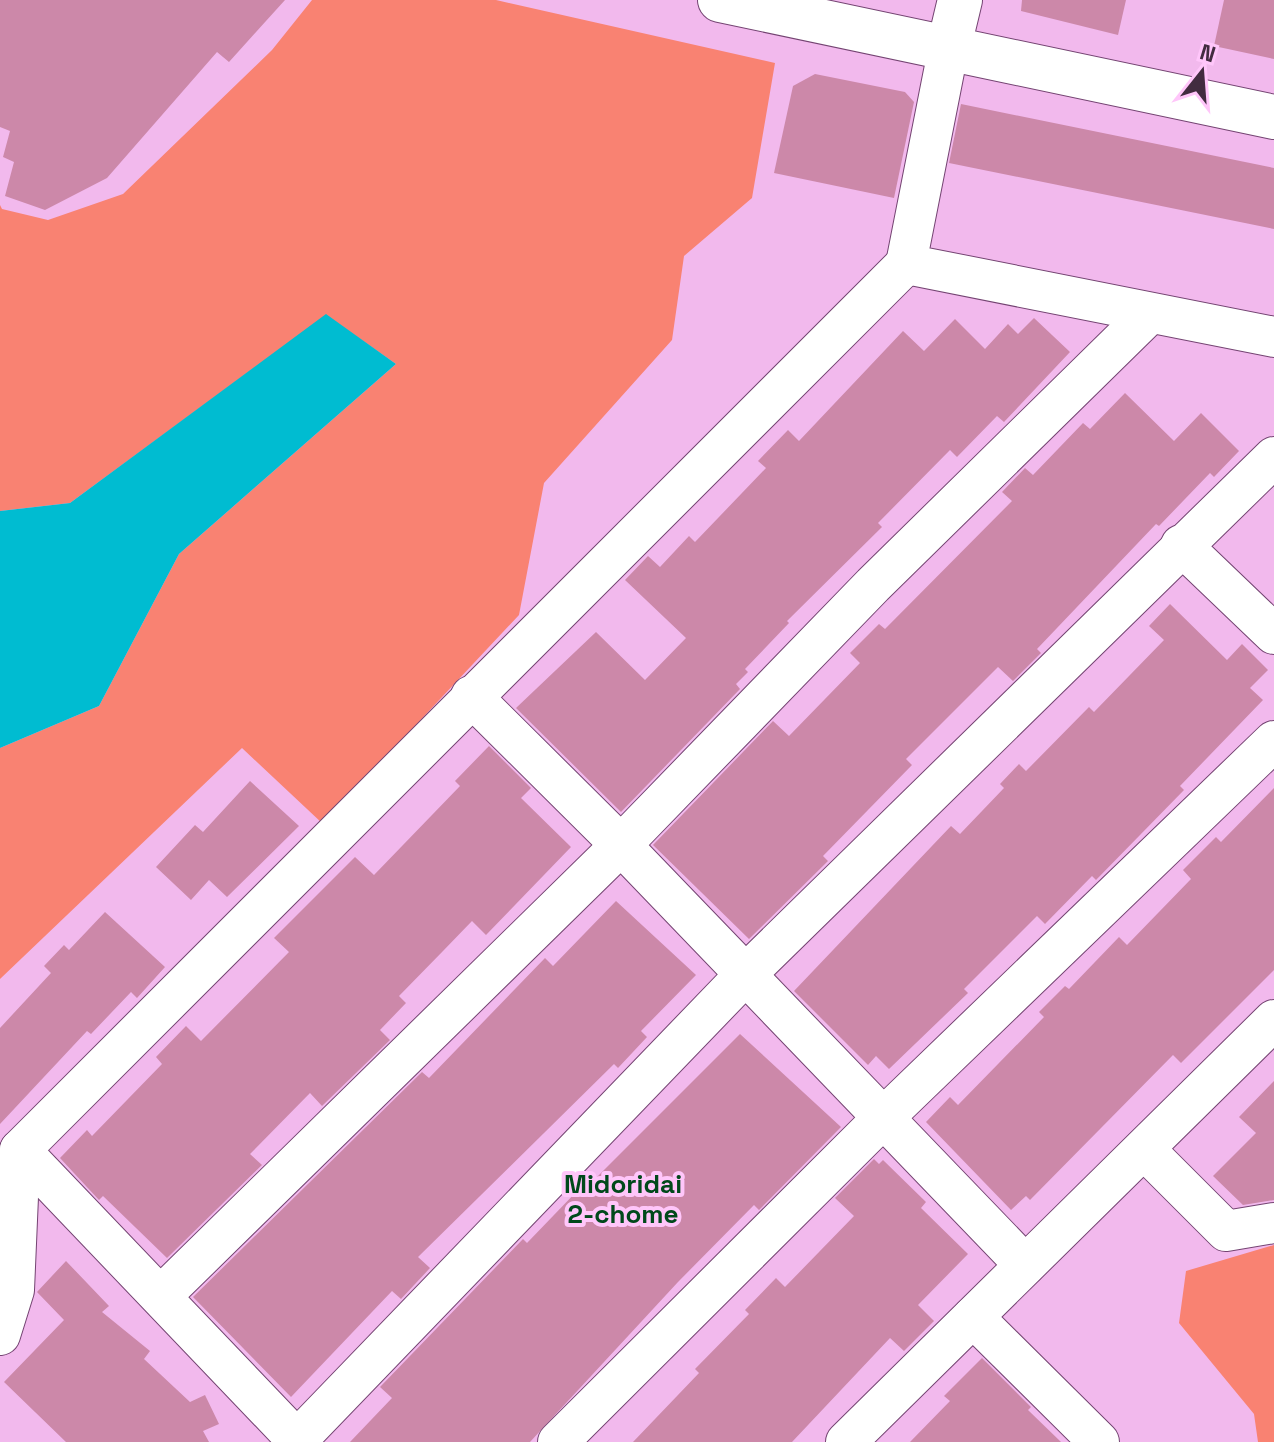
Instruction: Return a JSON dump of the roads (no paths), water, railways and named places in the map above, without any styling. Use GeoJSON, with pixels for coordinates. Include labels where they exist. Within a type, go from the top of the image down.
{"type":"FeatureCollection","features":[{"type":"Feature","properties":{"kind":"street"},"geometry":{"type":"LineString","coordinates":[[720,0],[1274,117]]}},
{"type":"Feature","properties":{"kind":"street"},"geometry":{"type":"LineString","coordinates":[[0,1335],[14,1290],[20,1150],[906,264],[960,0]]}},
{"type":"Feature","properties":{"kind":"street"},"geometry":{"type":"LineString","coordinates":[[906,264],[1274,337]]}},
{"type":"Feature","properties":{"kind":"street"},"geometry":{"type":"LineString","coordinates":[[161,1296],[621,845],[873,585],[1149,314]]}},
{"type":"Feature","properties":{"kind":"street"},"geometry":{"type":"LineString","coordinates":[[20,1150],[297,1442],[746,974],[1274,457]]}},
{"type":"Feature","properties":{"kind":"street"},"geometry":{"type":"LineString","coordinates":[[1181,545],[1274,634]]}},
{"type":"Feature","properties":{"kind":"street"},"geometry":{"type":"LineString","coordinates":[[471,696],[621,845],[1025,1265]]}},
{"type":"Feature","properties":{"kind":"street"},"geometry":{"type":"LineString","coordinates":[[558,1442],[882,1119],[1274,741]]}},
{"type":"Feature","properties":{"kind":"street"},"geometry":{"type":"LineString","coordinates":[[855,1439],[1025,1265],[1274,1020]]}},
{"type":"Feature","properties":{"kind":"street"},"geometry":{"type":"LineString","coordinates":[[1144,1149],[1226,1231],[1274,1223]]}},
{"type":"Feature","properties":{"kind":"street"},"geometry":{"type":"LineString","coordinates":[[973,1317],[1099,1442]]}},
{"type":"Feature","properties":{"kind":"district","name":"Midoridai 2-chome"},"geometry":{"type":"Point","coordinates":[623,1199]}}]}
